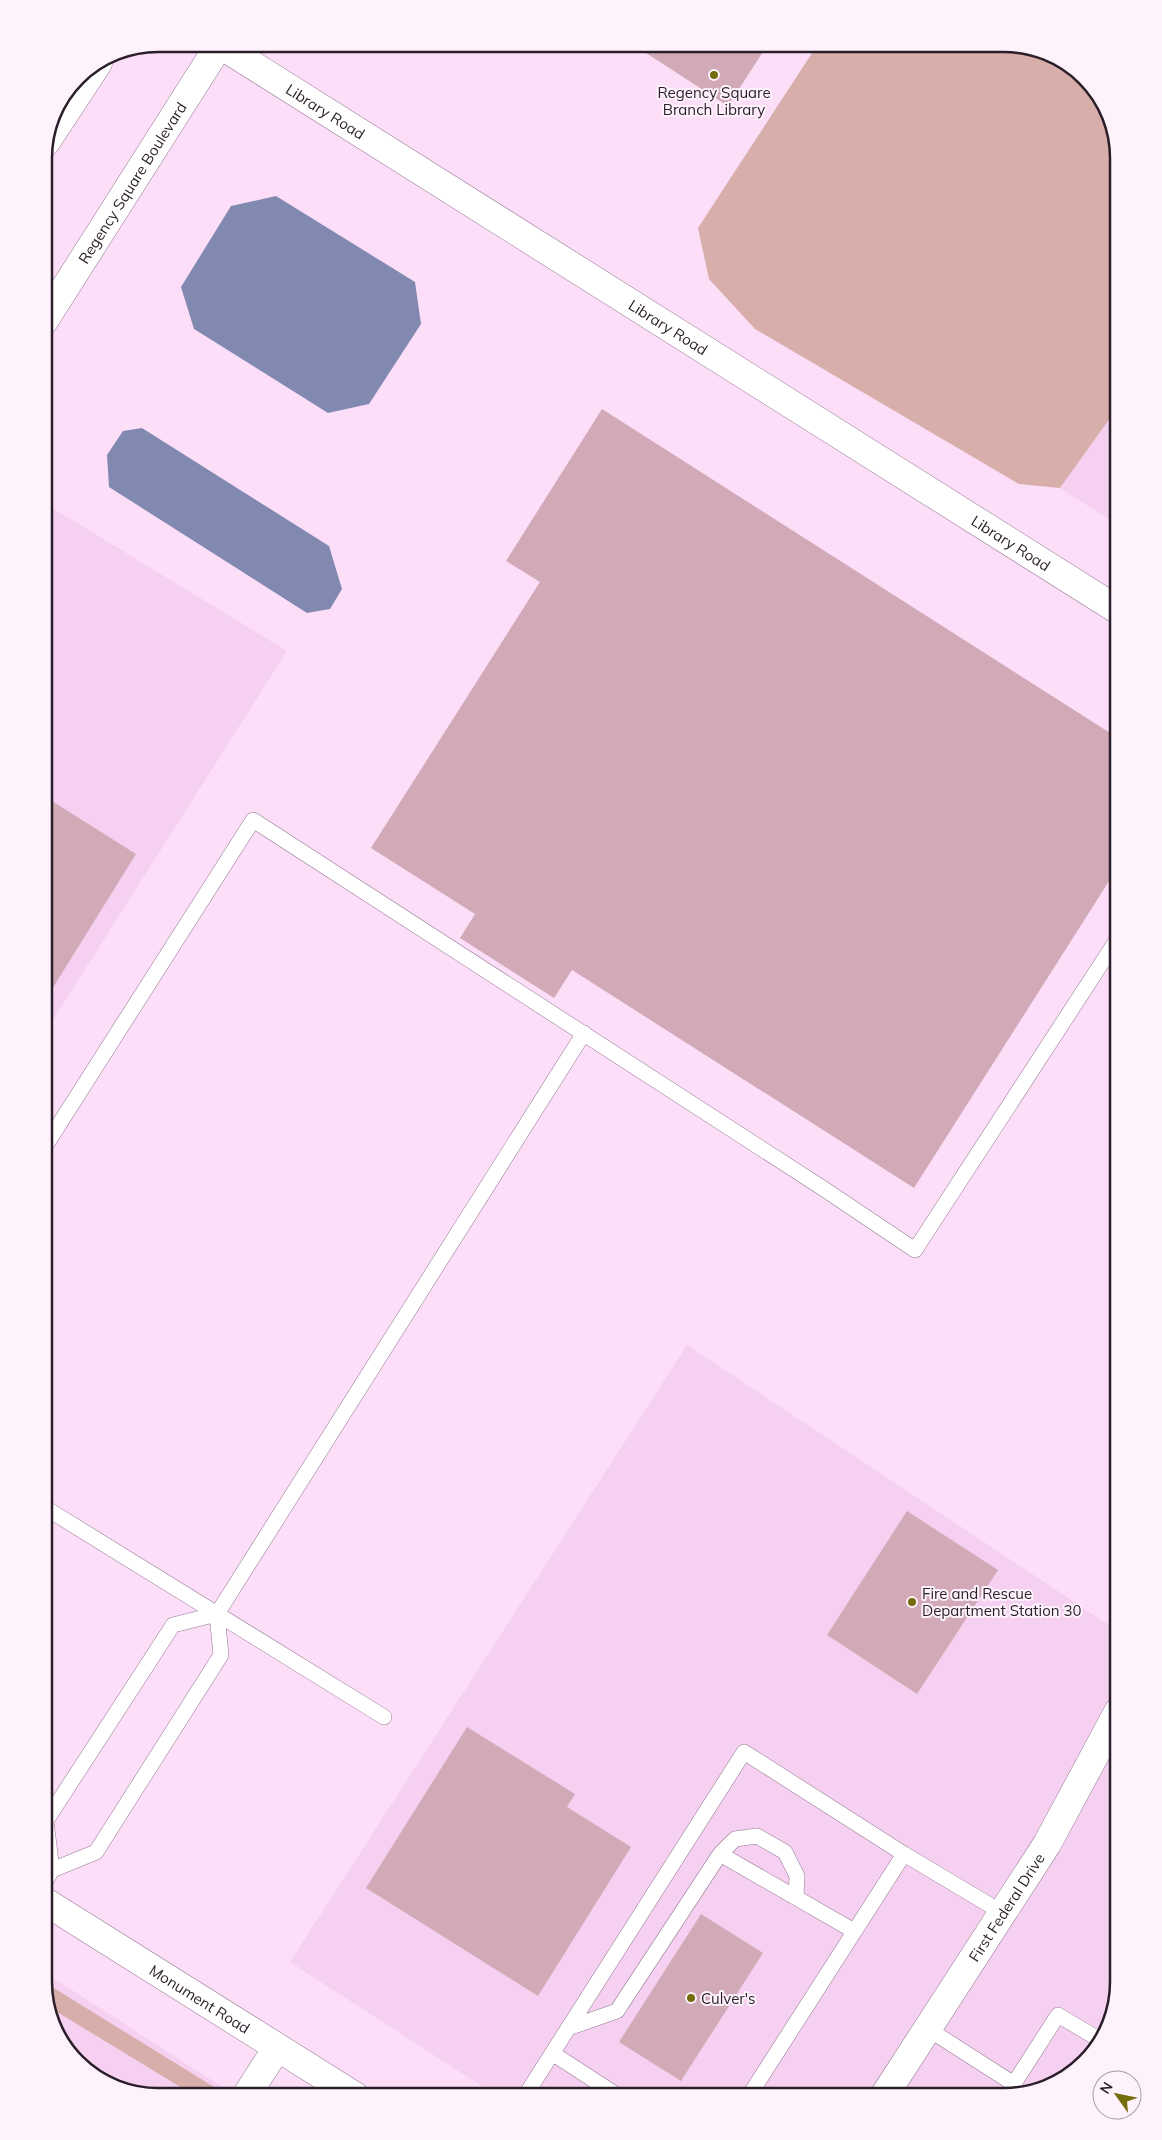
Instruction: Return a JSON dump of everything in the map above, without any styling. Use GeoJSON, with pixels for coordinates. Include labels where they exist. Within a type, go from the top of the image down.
{"type":"FeatureCollection","features":[{"type":"Feature","properties":{"kind":"street","name":"Regency Square Boulevard"},"geometry":{"type":"LineString","coordinates":[[53,300],[215,52]]}},
{"type":"Feature","properties":{"kind":"street","name":"Library Road"},"geometry":{"type":"LineString","coordinates":[[233,52],[1110,605]]}},
{"type":"Feature","properties":{"kind":"street"},"geometry":{"type":"LineString","coordinates":[[60,121],[86,81]]}},
{"type":"Feature","properties":{"kind":"street","name":"First Federal Drive"},"geometry":{"type":"LineString","coordinates":[[889,2088],[1047,1844],[1110,1727]]}},
{"type":"Feature","properties":{"kind":"street","name":"Monument Road"},"geometry":{"type":"LineString","coordinates":[[52,1906],[341,2087]]}},
{"type":"Feature","properties":{"kind":"street"},"geometry":{"type":"LineString","coordinates":[[252,2087],[277,2048]]}},
{"type":"Feature","properties":{"kind":"lane"},"geometry":{"type":"LineString","coordinates":[[52,1135],[253,820],[584,1033],[915,1250],[1110,950]]}},
{"type":"Feature","properties":{"kind":"lane"},"geometry":{"type":"LineString","coordinates":[[52,1870],[96,1852],[222,1656],[216,1614],[584,1033]]}},
{"type":"Feature","properties":{"kind":"lane"},"geometry":{"type":"LineString","coordinates":[[52,1512],[384,1717]]}},
{"type":"Feature","properties":{"kind":"lane"},"geometry":{"type":"LineString","coordinates":[[52,1812],[173,1625],[216,1614]]}},
{"type":"Feature","properties":{"kind":"lane"},"geometry":{"type":"LineString","coordinates":[[530,2087],[744,1752],[904,1854],[1003,1913]]}},
{"type":"Feature","properties":{"kind":"lane"},"geometry":{"type":"LineString","coordinates":[[568,2028],[617,2011],[720,1854],[735,1839],[756,1836],[785,1852],[797,1876],[796,1897]]}},
{"type":"Feature","properties":{"kind":"lane"},"geometry":{"type":"LineString","coordinates":[[720,1854],[854,1931]]}},
{"type":"Feature","properties":{"kind":"lane"},"geometry":{"type":"LineString","coordinates":[[754,2088],[904,1854]]}},
{"type":"Feature","properties":{"kind":"lane"},"geometry":{"type":"LineString","coordinates":[[1012,2087],[1058,2014],[1095,2037]]}},
{"type":"Feature","properties":{"kind":"lane"},"geometry":{"type":"LineString","coordinates":[[928,2029],[1007,2088]]}},
{"type":"Feature","properties":{"kind":"lane"},"geometry":{"type":"LineString","coordinates":[[552,2053],[605,2088]]}},
{"type":"Feature","properties":{"kind":"shaded area"},"geometry":{"type":"Polygon","coordinates":[[[812,53],[1011,53],[1031,56],[1057,67],[1079,83],[1088,94],[1101,118],[1109,144],[1110,418],[1060,488],[1019,484],[755,329],[709,279],[698,228],[812,53]]]}},
{"type":"Feature","properties":{"kind":"shaded area"},"geometry":{"type":"Polygon","coordinates":[[[1110,418],[1110,520],[1060,488],[1110,418]]]}},
{"type":"Feature","properties":{"kind":"shaded area"},"geometry":{"type":"Polygon","coordinates":[[[53,508],[287,651],[53,1021],[53,508]]]}},
{"type":"Feature","properties":{"kind":"shaded area"},"geometry":{"type":"Polygon","coordinates":[[[687,1345],[1110,1626],[1109,1996],[1099,2029],[1092,2041],[1079,2057],[1068,2066],[1044,2079],[1018,2087],[1004,2088],[484,2087],[290,1962],[687,1345]]]}},
{"type":"Feature","properties":{"kind":"shaded area"},"geometry":{"type":"Polygon","coordinates":[[[52,1977],[222,2087],[144,2087],[118,2079],[94,2066],[74,2046],[58,2016],[53,1996],[52,1977]]]}},
{"type":"Feature","properties":{"kind":"shaded area"},"geometry":{"type":"Polygon","coordinates":[[[52,1987],[214,2087],[180,2087],[57,2012],[52,1987]]]}},
{"type":"Feature","properties":{"kind":"water"},"geometry":{"type":"Polygon","coordinates":[[[276,196],[415,282],[421,324],[369,404],[328,413],[194,329],[181,287],[231,206],[276,196]]]}},
{"type":"Feature","properties":{"kind":"water"},"geometry":{"type":"Polygon","coordinates":[[[142,428],[329,546],[342,589],[330,609],[307,613],[109,487],[107,455],[123,431],[142,428]]]}},
{"type":"Feature","properties":{"kind":"building","name":"Regency Square Branch Library"},"geometry":{"type":"Polygon","coordinates":[[[645,53],[762,53],[728,106],[645,53]]]}},
{"type":"Feature","properties":{"kind":"building"},"geometry":{"type":"Polygon","coordinates":[[[602,409],[1110,733],[1110,880],[914,1188],[572,970],[554,998],[460,938],[475,914],[371,848],[540,582],[506,561],[602,409]]]}},
{"type":"Feature","properties":{"kind":"building"},"geometry":{"type":"Polygon","coordinates":[[[53,801],[136,854],[53,988],[53,801]]]}},
{"type":"Feature","properties":{"kind":"building","name":"Fire and Rescue Department Station 30"},"geometry":{"type":"Polygon","coordinates":[[[907,1511],[998,1570],[917,1694],[827,1635],[907,1511]]]}},
{"type":"Feature","properties":{"kind":"building"},"geometry":{"type":"Polygon","coordinates":[[[467,1727],[575,1794],[567,1807],[631,1847],[538,1996],[366,1888],[467,1727]]]}},
{"type":"Feature","properties":{"kind":"building","name":"Culver's"},"geometry":{"type":"Polygon","coordinates":[[[701,1914],[763,1953],[681,2081],[619,2042],[701,1914]]]}},
{"type":"Feature","properties":{"kind":"place","name":"Regency Square Branch Library"},"geometry":{"type":"Point","coordinates":[714,75]}},
{"type":"Feature","properties":{"kind":"place","name":"Fire and Rescue Department Station 30"},"geometry":{"type":"Point","coordinates":[912,1602]}},
{"type":"Feature","properties":{"kind":"place","name":"Culver's"},"geometry":{"type":"Point","coordinates":[691,1998]}}]}
